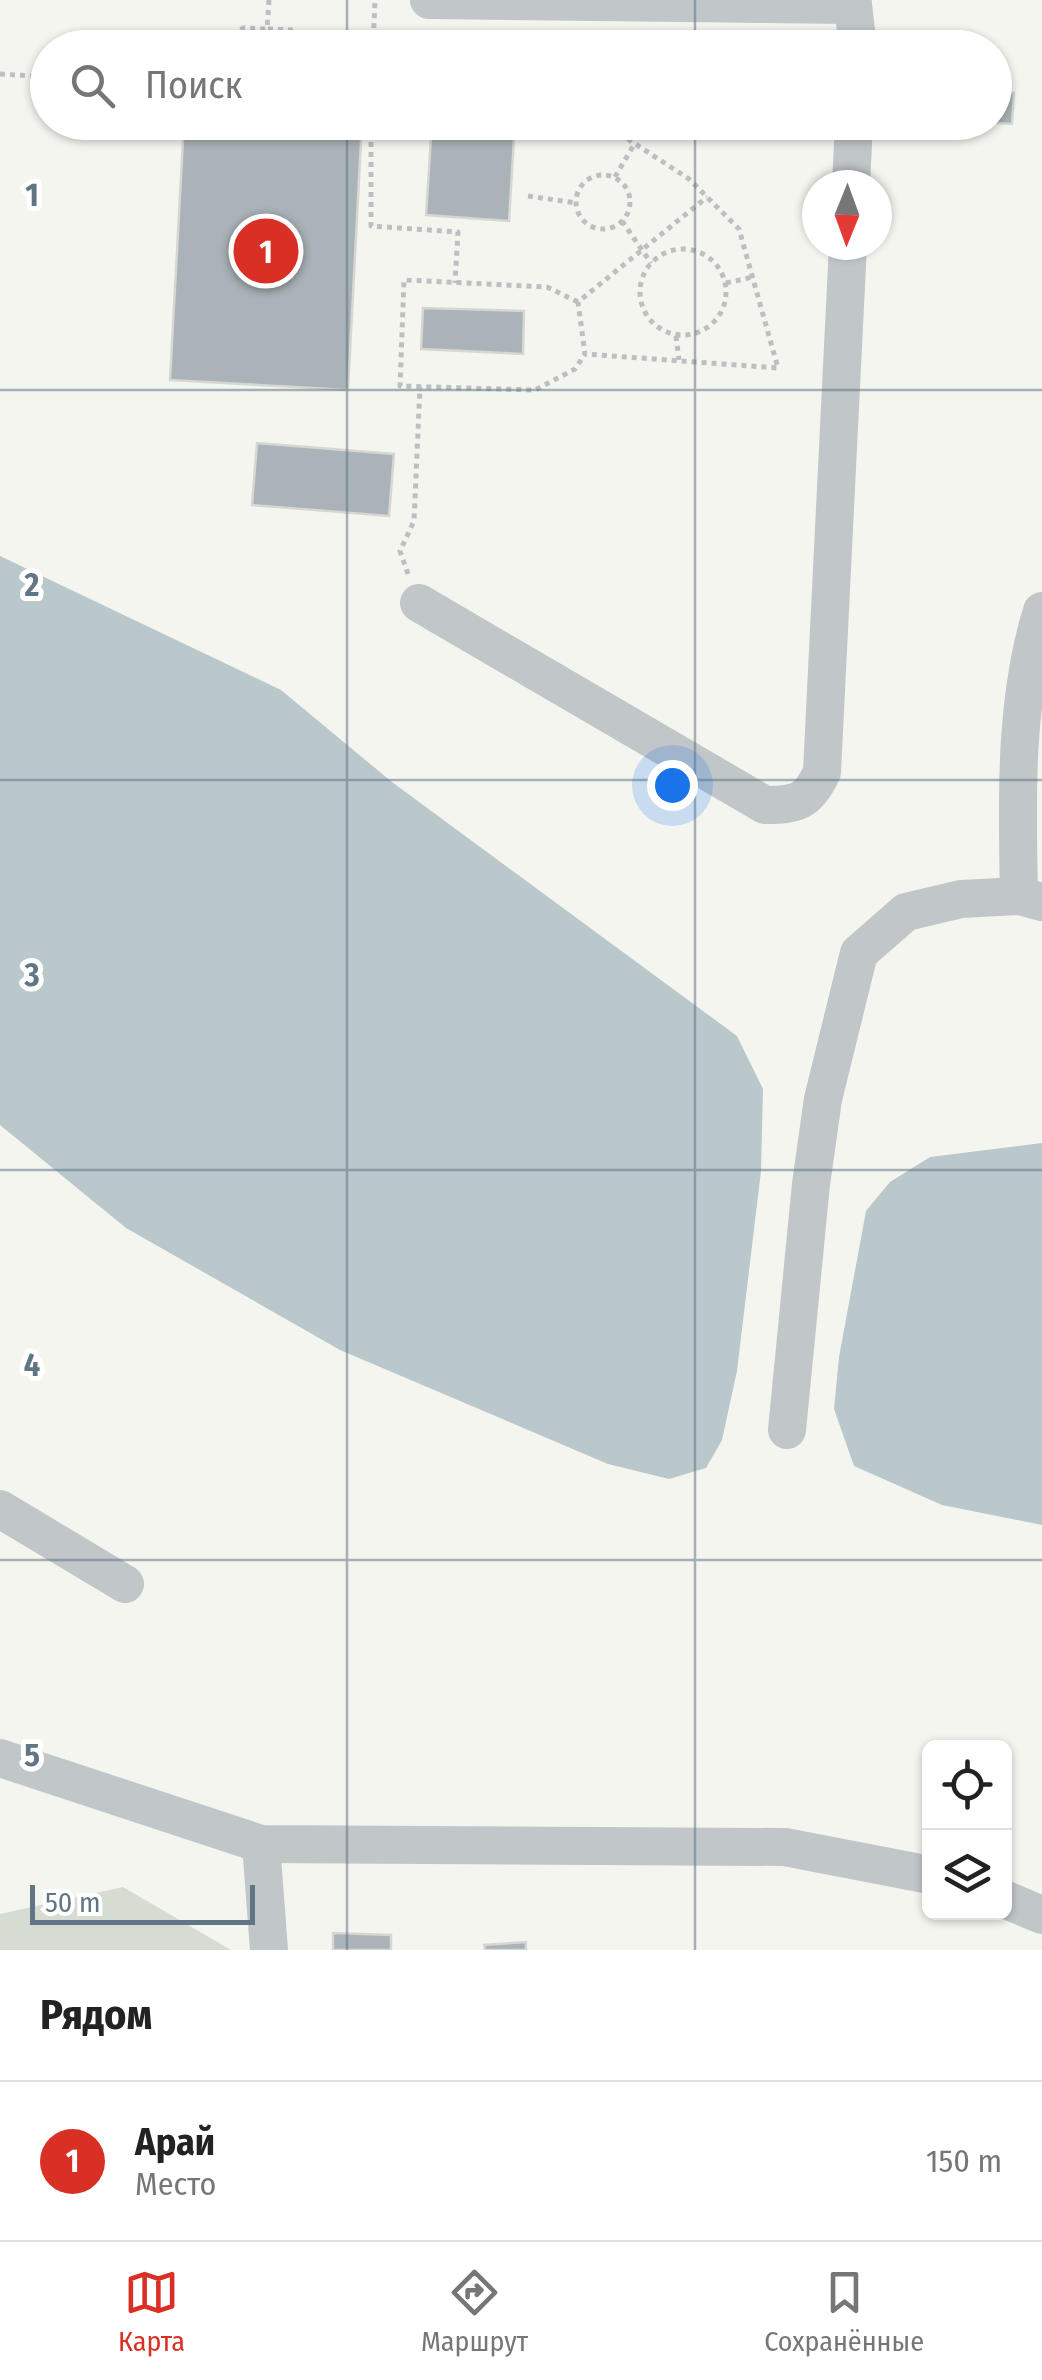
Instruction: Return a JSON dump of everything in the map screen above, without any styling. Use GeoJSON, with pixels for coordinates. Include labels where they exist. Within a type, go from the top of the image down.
{"type":"FeatureCollection","features":[{"type":"Feature","properties":{"kind":"street"},"geometry":{"type":"LineString","coordinates":[[429,0],[852,2],[856,30]]}},
{"type":"Feature","properties":{"kind":"street"},"geometry":{"type":"LineString","coordinates":[[852,170],[853,140]]}},
{"type":"Feature","properties":{"kind":"street"},"geometry":{"type":"LineString","coordinates":[[419,603],[765,805],[792,805],[813,792],[822,772],[847,260]]}},
{"type":"Feature","properties":{"kind":"street"},"geometry":{"type":"LineString","coordinates":[[787,1430],[823,1099],[859,953],[906,912],[960,899],[1031,899],[1018,805],[1021,726],[1034,637],[1042,611]]}},
{"type":"Feature","properties":{"kind":"street"},"geometry":{"type":"LineString","coordinates":[[0,1509],[124,1584]]}},
{"type":"Feature","properties":{"kind":"street"},"geometry":{"type":"LineString","coordinates":[[0,1758],[261,1844],[785,1846],[922,1873]]}},
{"type":"Feature","properties":{"kind":"street"},"geometry":{"type":"LineString","coordinates":[[261,1844],[269,1950]]}},
{"type":"Feature","properties":{"kind":"street"},"geometry":{"type":"LineString","coordinates":[[1012,1902],[1042,1915]]}},
{"type":"Feature","properties":{"kind":"path"},"geometry":{"type":"LineString","coordinates":[[267,29],[269,0]]}},
{"type":"Feature","properties":{"kind":"path"},"geometry":{"type":"LineString","coordinates":[[373,30],[374,0]]}},
{"type":"Feature","properties":{"kind":"path"},"geometry":{"type":"LineString","coordinates":[[240,30],[294,30]]}},
{"type":"Feature","properties":{"kind":"path"},"geometry":{"type":"LineString","coordinates":[[0,74],[30,76]]}},
{"type":"Feature","properties":{"kind":"path"},"geometry":{"type":"LineString","coordinates":[[371,140],[372,226],[458,232],[456,283]]}},
{"type":"Feature","properties":{"kind":"path"},"geometry":{"type":"LineString","coordinates":[[585,354],[778,368],[740,230],[688,179],[630,140]]}},
{"type":"Feature","properties":{"kind":"path"},"geometry":{"type":"LineString","coordinates":[[615,177],[635,144]]}},
{"type":"Feature","properties":{"kind":"path"},"geometry":{"type":"LineString","coordinates":[[605,173],[615,177],[623,181],[632,198],[627,218],[611,229],[592,228],[578,214],[576,195],[586,179],[605,173]]}},
{"type":"Feature","properties":{"kind":"path"},"geometry":{"type":"LineString","coordinates":[[528,196],[576,203]]}},
{"type":"Feature","properties":{"kind":"path"},"geometry":{"type":"LineString","coordinates":[[578,302],[707,197]]}},
{"type":"Feature","properties":{"kind":"path"},"geometry":{"type":"LineString","coordinates":[[622,222],[652,263]]}},
{"type":"Feature","properties":{"kind":"path"},"geometry":{"type":"LineString","coordinates":[[678,248],[699,251],[716,264],[726,283],[725,304],[715,322],[697,334],[676,336],[657,328],[643,312],[638,292],[644,272],[658,256],[678,248]]}},
{"type":"Feature","properties":{"kind":"path"},"geometry":{"type":"LineString","coordinates":[[726,283],[753,277]]}},
{"type":"Feature","properties":{"kind":"path"},"geometry":{"type":"LineString","coordinates":[[404,280],[547,287],[578,302],[585,354],[574,368],[535,390],[400,386],[404,280]]}},
{"type":"Feature","properties":{"kind":"path"},"geometry":{"type":"LineString","coordinates":[[676,336],[679,360]]}},
{"type":"Feature","properties":{"kind":"path"},"geometry":{"type":"LineString","coordinates":[[419,603],[400,551],[414,521],[420,387]]}},
{"type":"Feature","properties":{"kind":"shaded area"},"geometry":{"type":"Polygon","coordinates":[[[0,556],[281,690],[392,782],[737,1036],[763,1089],[761,1171],[737,1371],[722,1440],[706,1468],[669,1479],[608,1464],[340,1350],[126,1228],[0,1125],[0,556]]]}},
{"type":"Feature","properties":{"kind":"shaded area"},"geometry":{"type":"Polygon","coordinates":[[[1042,1143],[1042,1525],[942,1505],[854,1466],[834,1409],[839,1357],[866,1211],[890,1182],[930,1157],[1042,1143]]]}},
{"type":"Feature","properties":{"kind":"shaded area"},"geometry":{"type":"Polygon","coordinates":[[[123,1887],[231,1950],[0,1950],[0,1914],[123,1887]]]}},
{"type":"Feature","properties":{"kind":"building"},"geometry":{"type":"Polygon","coordinates":[[[183,140],[361,140],[348,390],[170,380],[183,140]]]}},
{"type":"Feature","properties":{"kind":"building"},"geometry":{"type":"Polygon","coordinates":[[[431,140],[514,140],[509,221],[426,215],[431,140]]]}},
{"type":"Feature","properties":{"kind":"building"},"geometry":{"type":"Polygon","coordinates":[[[423,308],[524,311],[523,354],[421,349],[423,308]]]}},
{"type":"Feature","properties":{"kind":"building"},"geometry":{"type":"Polygon","coordinates":[[[257,443],[394,454],[389,516],[252,505],[257,443]]]}},
{"type":"Feature","properties":{"kind":"building"},"geometry":{"type":"Polygon","coordinates":[[[333,1933],[391,1935],[391,1950],[333,1950],[333,1933]]]}},
{"type":"Feature","properties":{"kind":"building"},"geometry":{"type":"Polygon","coordinates":[[[526,1942],[526,1950],[485,1950],[484,1945],[526,1942]]]}},
{"type":"Feature","properties":{"kind":"place","name":"Арай"},"geometry":{"type":"Point","coordinates":[266,251]}}]}
